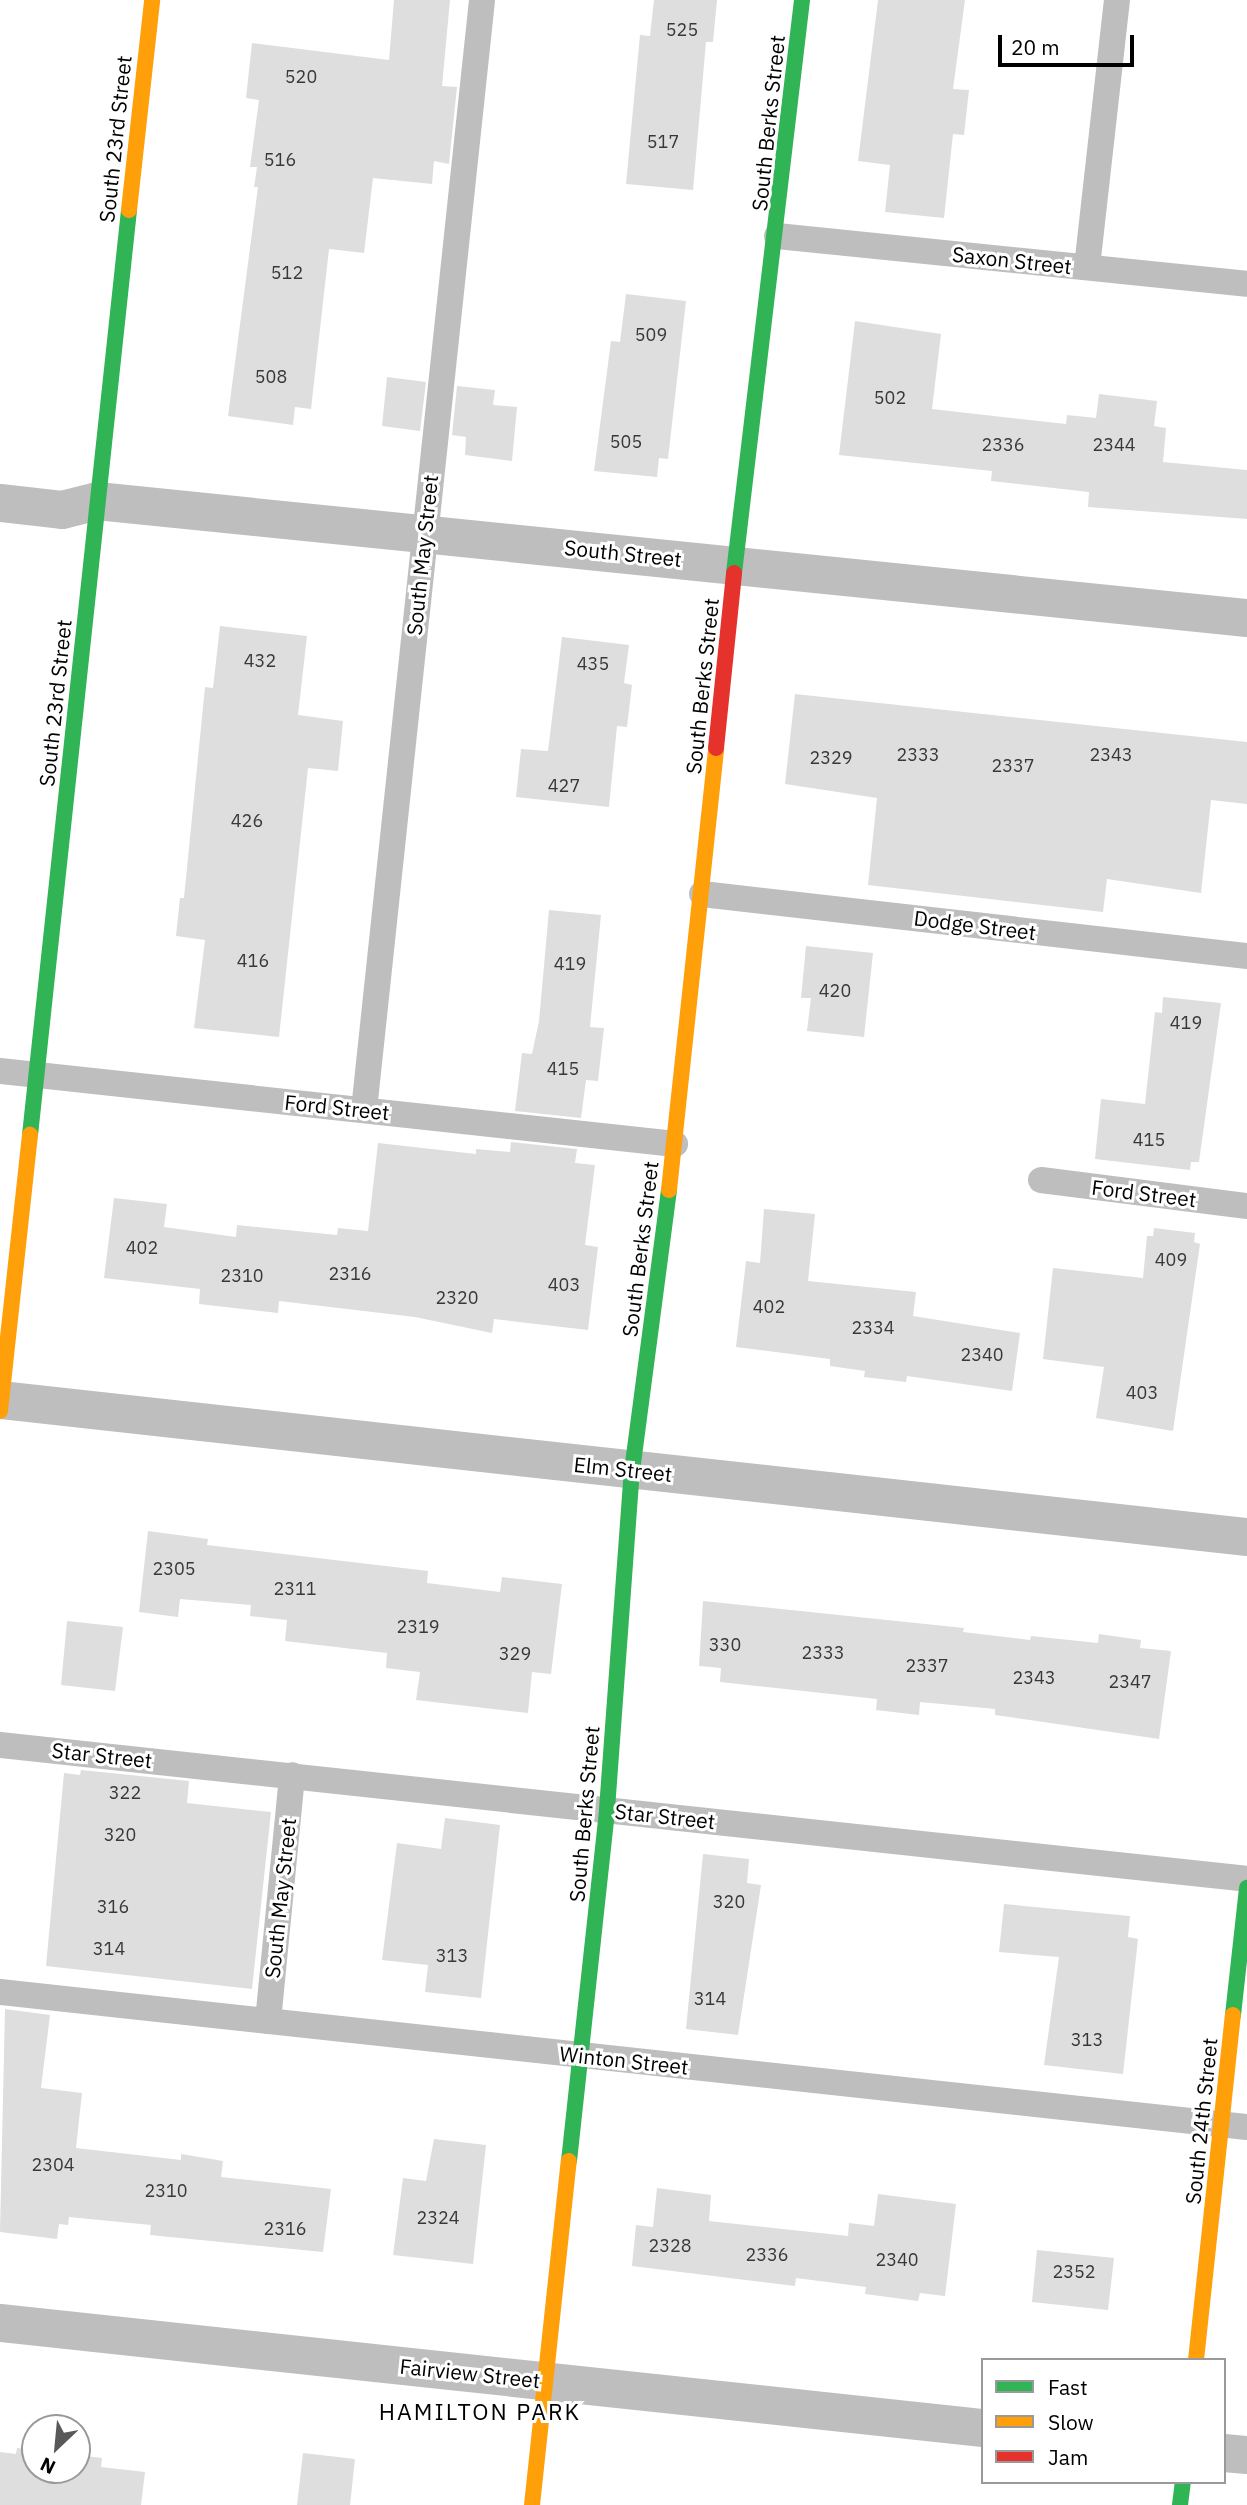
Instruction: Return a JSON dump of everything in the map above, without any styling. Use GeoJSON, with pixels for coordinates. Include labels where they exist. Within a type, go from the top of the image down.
{"type":"FeatureCollection","features":[{"type":"Feature","properties":{"kind":"street","name":"South 23rd Street"},"geometry":{"type":"LineString","coordinates":[[0,1403],[152,0]]}},
{"type":"Feature","properties":{"kind":"street","name":"South Berks Street"},"geometry":{"type":"LineString","coordinates":[[532,2505],[607,1809],[632,1471],[675,1144],[735,564],[777,236],[802,0]]}},
{"type":"Feature","properties":{"kind":"street","name":"South Street"},"geometry":{"type":"LineString","coordinates":[[0,503],[62,510],[97,501],[1247,618]]}},
{"type":"Feature","properties":{"kind":"street","name":"Elm Street"},"geometry":{"type":"LineString","coordinates":[[0,1403],[1247,1537]]}},
{"type":"Feature","properties":{"kind":"street","name":"South 24th Street"},"geometry":{"type":"LineString","coordinates":[[1196,2358],[1234,2126],[1247,1888]]}},
{"type":"Feature","properties":{"kind":"street","name":"Fairview Street"},"geometry":{"type":"LineString","coordinates":[[0,2323],[981,2428]]}},
{"type":"Feature","properties":{"kind":"street"},"geometry":{"type":"LineString","coordinates":[[1226,2453],[1247,2455]]}},
{"type":"Feature","properties":{"kind":"street"},"geometry":{"type":"LineString","coordinates":[[1180,2505],[1183,2484]]}},
{"type":"Feature","properties":{"kind":"lane","name":"South May Street"},"geometry":{"type":"LineString","coordinates":[[364,1110],[482,0]]}},
{"type":"Feature","properties":{"kind":"lane"},"geometry":{"type":"LineString","coordinates":[[1087,267],[1117,0]]}},
{"type":"Feature","properties":{"kind":"lane","name":"Saxon Street"},"geometry":{"type":"LineString","coordinates":[[777,236],[1247,284]]}},
{"type":"Feature","properties":{"kind":"lane","name":"Dodge Street"},"geometry":{"type":"LineString","coordinates":[[702,894],[1247,956]]}},
{"type":"Feature","properties":{"kind":"lane","name":"Ford Street"},"geometry":{"type":"LineString","coordinates":[[0,1071],[675,1144]]}},
{"type":"Feature","properties":{"kind":"lane","name":"Ford Street"},"geometry":{"type":"LineString","coordinates":[[1041,1180],[1247,1206]]}},
{"type":"Feature","properties":{"kind":"lane","name":"Star Street"},"geometry":{"type":"LineString","coordinates":[[0,1745],[1247,1878]]}},
{"type":"Feature","properties":{"kind":"lane","name":"South May Street"},"geometry":{"type":"LineString","coordinates":[[268,2021],[292,1776]]}},
{"type":"Feature","properties":{"kind":"lane","name":"Winton Street"},"geometry":{"type":"LineString","coordinates":[[0,1992],[1234,2126]]}},
{"type":"Feature","properties":{"kind":"building"},"geometry":{"type":"Polygon","coordinates":[[[394,0],[450,0],[442,86],[457,87],[449,164],[434,161],[432,184],[373,178],[364,253],[329,249],[311,409],[295,407],[293,425],[228,416],[258,187],[254,187],[257,167],[250,167],[259,100],[246,98],[252,43],[389,60],[394,0]]]}},
{"type":"Feature","properties":{"kind":"building"},"geometry":{"type":"Polygon","coordinates":[[[654,0],[717,0],[713,42],[706,42],[693,190],[626,184],[640,35],[650,36],[654,0]]]}},
{"type":"Feature","properties":{"kind":"building"},"geometry":{"type":"Polygon","coordinates":[[[878,0],[965,0],[953,89],[969,90],[964,135],[953,134],[944,218],[885,212],[890,165],[858,161],[878,0]]]}},
{"type":"Feature","properties":{"kind":"building"},"geometry":{"type":"Polygon","coordinates":[[[626,294],[686,301],[668,459],[659,458],[657,477],[594,471],[611,341],[620,342],[626,294]]]}},
{"type":"Feature","properties":{"kind":"building"},"geometry":{"type":"Polygon","coordinates":[[[855,321],[941,334],[932,409],[1066,424],[1067,415],[1096,418],[1099,394],[1157,401],[1154,426],[1166,428],[1163,462],[1247,470],[1247,519],[1088,507],[1089,492],[991,481],[992,471],[839,455],[855,321]]]}},
{"type":"Feature","properties":{"kind":"building"},"geometry":{"type":"Polygon","coordinates":[[[387,377],[426,382],[420,431],[382,426],[387,377]]]}},
{"type":"Feature","properties":{"kind":"building"},"geometry":{"type":"Polygon","coordinates":[[[457,386],[495,390],[493,405],[517,407],[512,461],[465,455],[466,437],[452,435],[457,386]]]}},
{"type":"Feature","properties":{"kind":"building"},"geometry":{"type":"Polygon","coordinates":[[[220,626],[307,636],[298,715],[343,721],[338,771],[308,768],[279,1037],[194,1028],[205,940],[176,936],[180,898],[184,898],[205,687],[213,688],[220,626]]]}},
{"type":"Feature","properties":{"kind":"building"},"geometry":{"type":"Polygon","coordinates":[[[562,637],[629,645],[624,683],[632,685],[627,727],[617,726],[609,807],[516,797],[521,749],[548,751],[562,637]]]}},
{"type":"Feature","properties":{"kind":"building"},"geometry":{"type":"Polygon","coordinates":[[[795,694],[1247,742],[1247,804],[1211,800],[1201,893],[1107,879],[1103,912],[868,885],[877,798],[785,784],[795,694]]]}},
{"type":"Feature","properties":{"kind":"building"},"geometry":{"type":"Polygon","coordinates":[[[549,910],[601,915],[590,1027],[604,1028],[598,1081],[586,1080],[581,1118],[515,1111],[522,1053],[532,1054],[539,1021],[549,910]]]}},
{"type":"Feature","properties":{"kind":"building"},"geometry":{"type":"Polygon","coordinates":[[[806,946],[873,953],[864,1037],[807,1031],[811,998],[801,998],[806,946]]]}},
{"type":"Feature","properties":{"kind":"building"},"geometry":{"type":"Polygon","coordinates":[[[1163,997],[1221,1003],[1199,1162],[1191,1162],[1190,1170],[1095,1159],[1101,1099],[1145,1104],[1155,1012],[1162,1013],[1163,997]]]}},
{"type":"Feature","properties":{"kind":"building"},"geometry":{"type":"Polygon","coordinates":[[[511,1142],[577,1149],[575,1163],[595,1165],[585,1245],[598,1247],[588,1330],[494,1319],[492,1333],[415,1317],[279,1301],[278,1313],[199,1304],[200,1289],[104,1278],[114,1198],[167,1204],[164,1227],[236,1237],[237,1225],[337,1235],[338,1228],[368,1231],[378,1143],[476,1154],[476,1149],[510,1152],[511,1142]]]}},
{"type":"Feature","properties":{"kind":"building"},"geometry":{"type":"Polygon","coordinates":[[[764,1209],[815,1214],[808,1281],[916,1292],[913,1316],[1020,1333],[1012,1391],[907,1376],[906,1382],[864,1377],[865,1371],[830,1366],[830,1359],[736,1347],[746,1261],[760,1263],[764,1209]]]}},
{"type":"Feature","properties":{"kind":"building"},"geometry":{"type":"Polygon","coordinates":[[[1154,1228],[1195,1233],[1194,1242],[1200,1244],[1173,1431],[1096,1418],[1104,1367],[1043,1359],[1053,1268],[1143,1278],[1147,1236],[1153,1236],[1154,1228]]]}},
{"type":"Feature","properties":{"kind":"building"},"geometry":{"type":"Polygon","coordinates":[[[148,1531],[208,1539],[207,1545],[428,1571],[427,1583],[500,1592],[502,1577],[562,1584],[551,1674],[532,1672],[528,1713],[416,1700],[420,1672],[386,1668],[387,1653],[285,1641],[287,1620],[250,1616],[251,1605],[180,1599],[178,1617],[139,1612],[148,1531]]]}},
{"type":"Feature","properties":{"kind":"building"},"geometry":{"type":"Polygon","coordinates":[[[703,1601],[964,1628],[963,1632],[1030,1640],[1031,1636],[1098,1643],[1099,1634],[1141,1640],[1140,1648],[1171,1651],[1159,1739],[995,1715],[995,1709],[920,1702],[919,1715],[876,1710],[877,1699],[720,1682],[721,1668],[699,1666],[703,1601]]]}},
{"type":"Feature","properties":{"kind":"building"},"geometry":{"type":"Polygon","coordinates":[[[67,1621],[123,1627],[115,1691],[61,1685],[67,1621]]]}},
{"type":"Feature","properties":{"kind":"building"},"geometry":{"type":"Polygon","coordinates":[[[81,1770],[189,1781],[187,1803],[271,1812],[252,1989],[46,1966],[64,1773],[80,1775],[81,1770]]]}},
{"type":"Feature","properties":{"kind":"building"},"geometry":{"type":"Polygon","coordinates":[[[445,1818],[500,1825],[481,1998],[425,1992],[428,1965],[382,1960],[397,1843],[441,1849],[445,1818]]]}},
{"type":"Feature","properties":{"kind":"building"},"geometry":{"type":"Polygon","coordinates":[[[703,1854],[749,1859],[747,1883],[761,1885],[738,2035],[686,2029],[703,1854]]]}},
{"type":"Feature","properties":{"kind":"building"},"geometry":{"type":"Polygon","coordinates":[[[1004,1904],[1130,1916],[1128,1937],[1138,1939],[1123,2074],[1044,2065],[1059,1957],[999,1952],[1004,1904]]]}},
{"type":"Feature","properties":{"kind":"building"},"geometry":{"type":"Polygon","coordinates":[[[5,2009],[50,2015],[41,2088],[82,2093],[76,2148],[181,2160],[181,2154],[223,2161],[221,2177],[331,2189],[323,2252],[150,2235],[151,2225],[69,2217],[68,2225],[59,2224],[57,2239],[0,2232],[5,2009]]]}},
{"type":"Feature","properties":{"kind":"building"},"geometry":{"type":"Polygon","coordinates":[[[434,2139],[486,2145],[473,2264],[393,2255],[403,2178],[426,2181],[434,2139]]]}},
{"type":"Feature","properties":{"kind":"building"},"geometry":{"type":"Polygon","coordinates":[[[657,2188],[711,2195],[709,2221],[848,2236],[849,2223],[874,2226],[878,2194],[956,2204],[945,2296],[920,2293],[918,2301],[865,2294],[866,2287],[796,2278],[795,2286],[632,2266],[636,2225],[653,2227],[657,2188]]]}},
{"type":"Feature","properties":{"kind":"building"},"geometry":{"type":"Polygon","coordinates":[[[1037,2250],[1114,2258],[1108,2310],[1032,2302],[1037,2250]]]}},
{"type":"Feature","properties":{"kind":"building"},"geometry":{"type":"Polygon","coordinates":[[[17,2448],[21,2448],[21,2484],[91,2484],[91,2457],[102,2458],[101,2467],[145,2472],[141,2505],[0,2505],[0,2452],[16,2454],[17,2448]]]}},
{"type":"Feature","properties":{"kind":"building"},"geometry":{"type":"Polygon","coordinates":[[[303,2453],[355,2459],[350,2505],[297,2505],[303,2453]]]}},
{"type":"Feature","properties":{"kind":"traffic: fast"},"geometry":{"type":"LineString","coordinates":[[734,573],[802,0]]}},
{"type":"Feature","properties":{"kind":"traffic: fast"},"geometry":{"type":"LineString","coordinates":[[30,1135],[129,210]]}},
{"type":"Feature","properties":{"kind":"traffic: fast"},"geometry":{"type":"LineString","coordinates":[[569,2161],[607,1809],[632,1471],[669,1190]]}},
{"type":"Feature","properties":{"kind":"traffic: fast"},"geometry":{"type":"LineString","coordinates":[[1233,2015],[1247,1888]]}},
{"type":"Feature","properties":{"kind":"traffic: fast"},"geometry":{"type":"LineString","coordinates":[[1180,2505],[1183,2484]]}},
{"type":"Feature","properties":{"kind":"traffic: slow"},"geometry":{"type":"LineString","coordinates":[[129,210],[152,0]]}},
{"type":"Feature","properties":{"kind":"traffic: slow"},"geometry":{"type":"LineString","coordinates":[[669,1190],[716,748]]}},
{"type":"Feature","properties":{"kind":"traffic: slow"},"geometry":{"type":"LineString","coordinates":[[0,1411],[30,1135]]}},
{"type":"Feature","properties":{"kind":"traffic: slow"},"geometry":{"type":"LineString","coordinates":[[1196,2358],[1233,2015]]}},
{"type":"Feature","properties":{"kind":"traffic: slow"},"geometry":{"type":"LineString","coordinates":[[532,2505],[569,2161]]}},
{"type":"Feature","properties":{"kind":"traffic: jam"},"geometry":{"type":"LineString","coordinates":[[716,748],[734,573]]}},
{"type":"Feature","properties":{"kind":"district","name":"HAMILTON PARK"},"geometry":{"type":"Point","coordinates":[480,2411]}}]}
